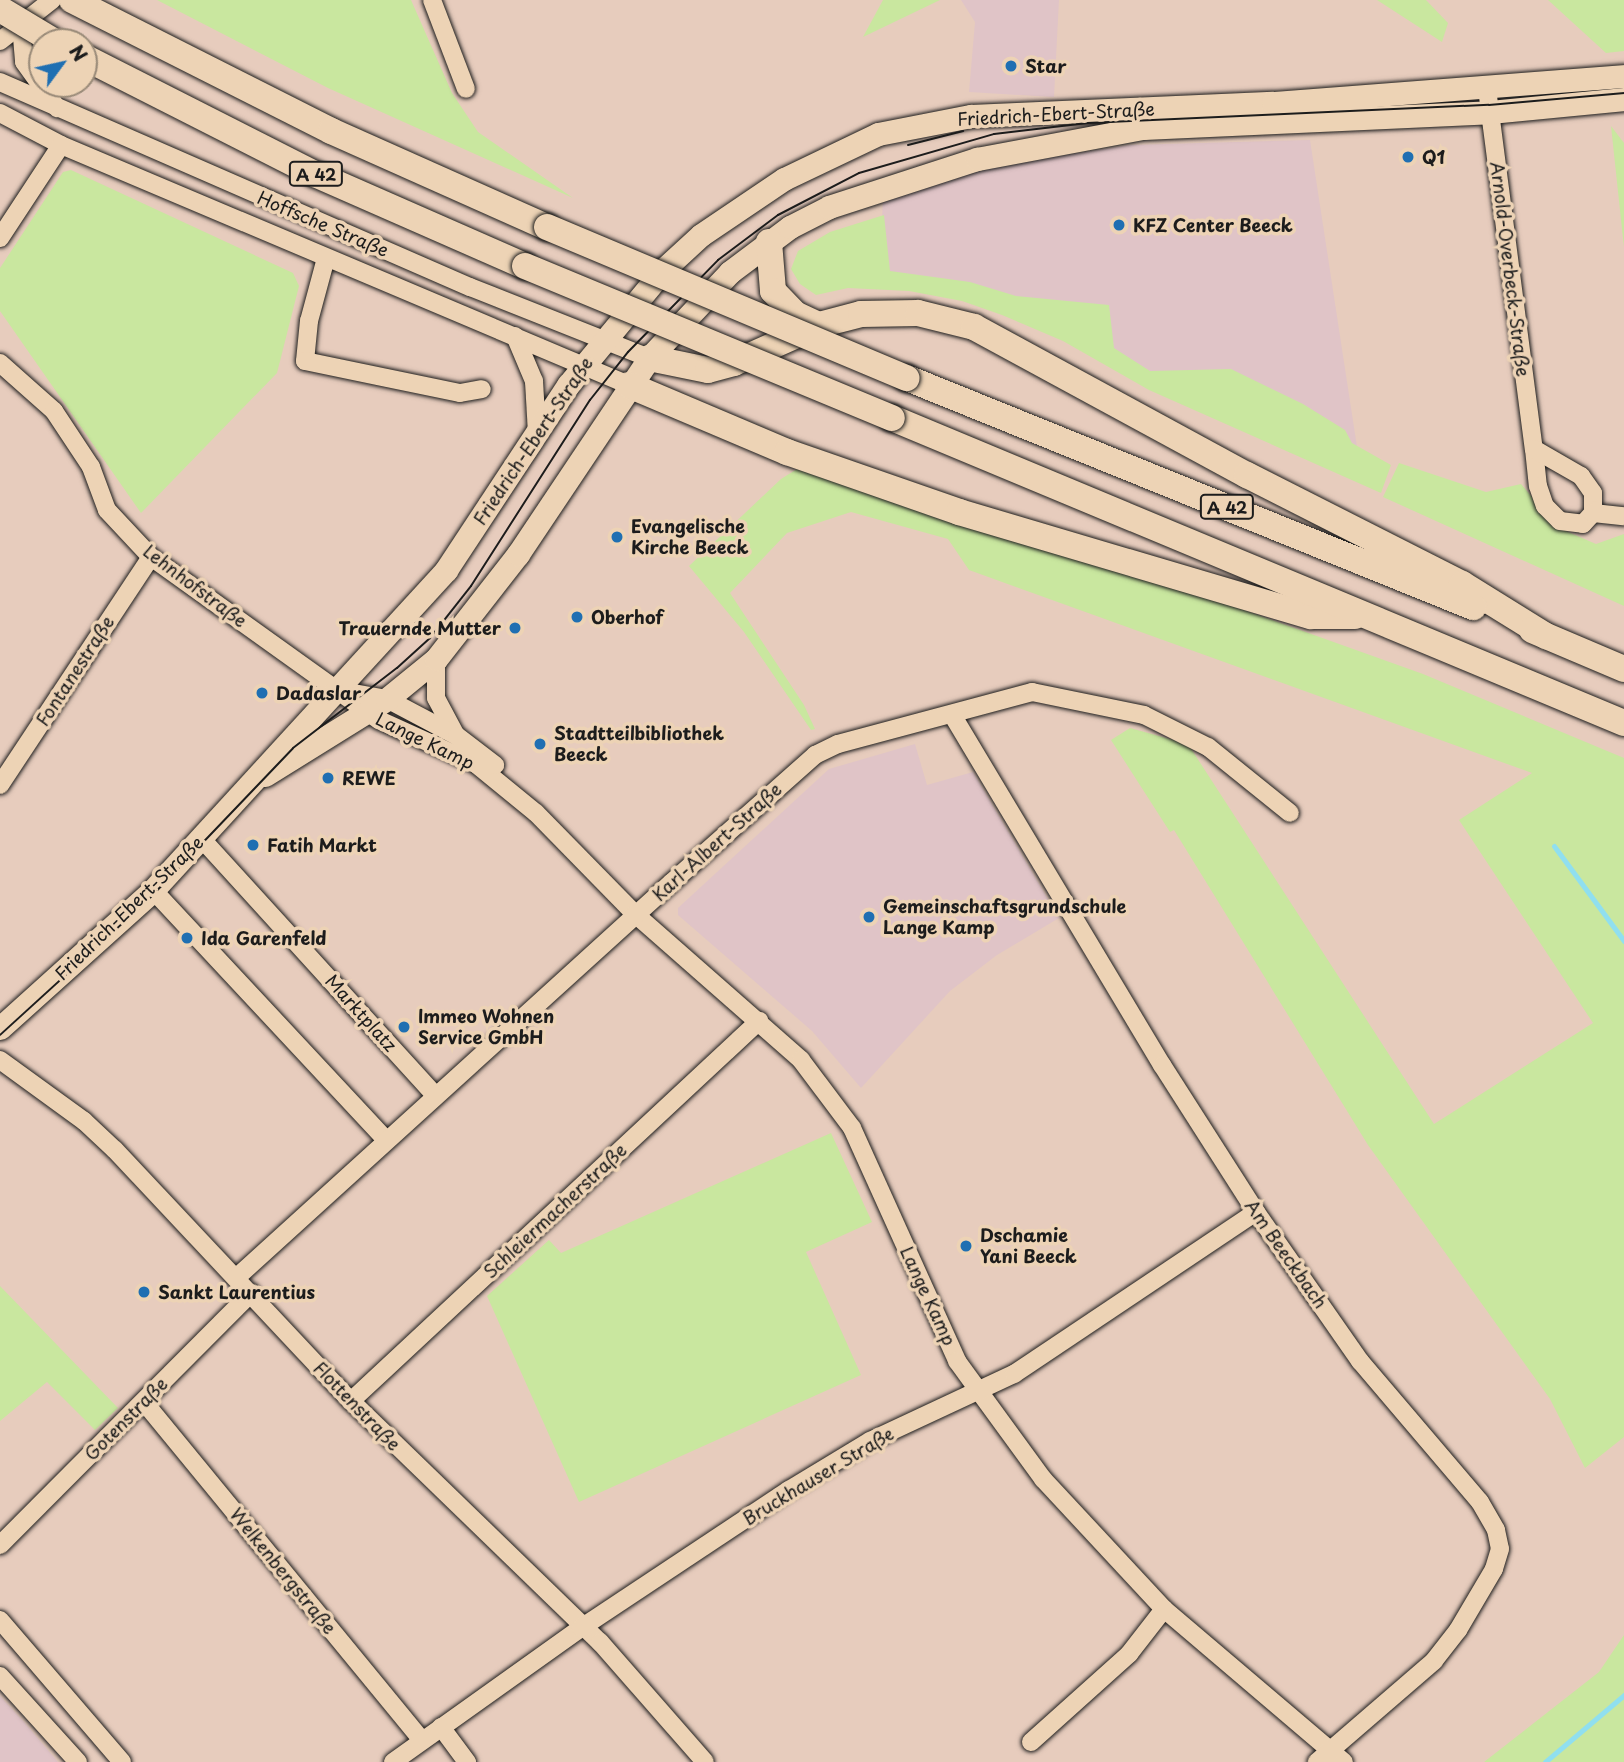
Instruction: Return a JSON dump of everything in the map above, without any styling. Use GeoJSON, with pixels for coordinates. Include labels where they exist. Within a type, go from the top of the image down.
{"type":"FeatureCollection","features":[{"type":"Feature","properties":{"kind":"highway","name":"A 42"},"geometry":{"type":"LineString","coordinates":[[72,0],[331,131],[547,227],[907,378],[1624,669]]}},
{"type":"Feature","properties":{"kind":"highway"},"geometry":{"type":"LineString","coordinates":[[0,9],[32,28]]}},
{"type":"Feature","properties":{"kind":"highway","name":"A 42"},"geometry":{"type":"LineString","coordinates":[[98,64],[316,174],[525,266],[1624,723]]}},
{"type":"Feature","properties":{"kind":"highway"},"geometry":{"type":"LineString","coordinates":[[769,242],[773,291],[795,314],[819,324]]}},
{"type":"Feature","properties":{"kind":"highway"},"geometry":{"type":"LineString","coordinates":[[649,358],[708,370],[734,363],[819,324],[861,314],[907,313],[974,327],[1247,475],[1462,584],[1546,636]]}},
{"type":"Feature","properties":{"kind":"highway"},"geometry":{"type":"LineString","coordinates":[[629,385],[787,452],[959,512],[1311,616],[1369,616]]}},
{"type":"Feature","properties":{"kind":"main road","name":"Friedrich-Ebert-Straße"},"geometry":{"type":"LineString","coordinates":[[0,1028],[153,890],[254,782],[284,742],[337,690],[446,570],[584,364],[664,269],[701,235],[784,179],[878,134],[971,116],[1487,89],[1613,77]]}},
{"type":"Feature","properties":{"kind":"main road","name":"Friedrich-Ebert-Straße"},"geometry":{"type":"LineString","coordinates":[[254,782],[387,699],[436,659],[518,554],[649,358],[730,272],[790,227],[862,195],[927,173],[1046,143],[1143,128],[1490,112],[1618,99]]}},
{"type":"Feature","properties":{"kind":"street"},"geometry":{"type":"LineString","coordinates":[[0,41],[52,0]]}},
{"type":"Feature","properties":{"kind":"street"},"geometry":{"type":"LineString","coordinates":[[432,0],[466,89]]}},
{"type":"Feature","properties":{"kind":"street"},"geometry":{"type":"LineString","coordinates":[[21,26],[24,62],[60,111]]}},
{"type":"Feature","properties":{"kind":"street","name":"Hoffsche Straße"},"geometry":{"type":"LineString","coordinates":[[0,82],[60,111],[603,341],[649,358]]}},
{"type":"Feature","properties":{"kind":"street","name":"Arnold-Overbeck-Straße"},"geometry":{"type":"LineString","coordinates":[[1487,89],[1538,486],[1552,513],[1560,521],[1583,524],[1593,513],[1624,516]]}},
{"type":"Feature","properties":{"kind":"street","name":"Hoffsche Straße"},"geometry":{"type":"LineString","coordinates":[[0,113],[61,145],[629,385]]}},
{"type":"Feature","properties":{"kind":"street"},"geometry":{"type":"LineString","coordinates":[[0,238],[61,145]]}},
{"type":"Feature","properties":{"kind":"street"},"geometry":{"type":"LineString","coordinates":[[326,258],[309,321],[305,361],[460,393],[482,389]]}},
{"type":"Feature","properties":{"kind":"street"},"geometry":{"type":"LineString","coordinates":[[515,336],[534,381],[537,434]]}},
{"type":"Feature","properties":{"kind":"street","name":"Lehnhofstraße"},"geometry":{"type":"LineString","coordinates":[[0,363],[57,415],[91,467],[107,510],[151,557],[337,690]]}},
{"type":"Feature","properties":{"kind":"street"},"geometry":{"type":"LineString","coordinates":[[1534,449],[1581,476],[1593,494],[1593,513]]}},
{"type":"Feature","properties":{"kind":"street","name":"Fontanestraße"},"geometry":{"type":"LineString","coordinates":[[0,785],[151,557]]}},
{"type":"Feature","properties":{"kind":"street"},"geometry":{"type":"LineString","coordinates":[[436,659],[436,698],[457,736]]}},
{"type":"Feature","properties":{"kind":"street","name":"Lange Kamp"},"geometry":{"type":"LineString","coordinates":[[337,690],[387,699],[457,736],[512,780],[536,813]]}},
{"type":"Feature","properties":{"kind":"street","name":"Lange Kamp"},"geometry":{"type":"LineString","coordinates":[[337,690],[367,712],[476,764],[536,813],[635,914],[801,1060],[852,1128],[957,1361],[978,1394],[1094,1537],[1164,1609],[1338,1755]]}},
{"type":"Feature","properties":{"kind":"street","name":"Karl-Albert-Straße"},"geometry":{"type":"LineString","coordinates":[[236,1278],[635,914],[815,755],[838,744],[953,716],[1032,692],[1144,715],[1208,747],[1290,813]]}},
{"type":"Feature","properties":{"kind":"street","name":"Am Beeckbach"},"geometry":{"type":"LineString","coordinates":[[953,716],[1162,1065],[1256,1212],[1360,1361],[1480,1502],[1496,1530],[1500,1549],[1477,1604],[1434,1661],[1338,1755],[1317,1762]]}},
{"type":"Feature","properties":{"kind":"street","name":"Marktplatz"},"geometry":{"type":"LineString","coordinates":[[201,838],[435,1095]]}},
{"type":"Feature","properties":{"kind":"street"},"geometry":{"type":"LineString","coordinates":[[153,890],[386,1140]]}},
{"type":"Feature","properties":{"kind":"street","name":"Schleiermacherstraße"},"geometry":{"type":"LineString","coordinates":[[351,1401],[759,1021]]}},
{"type":"Feature","properties":{"kind":"street","name":"Flottenstraße"},"geometry":{"type":"LineString","coordinates":[[0,1060],[84,1121],[251,1293],[351,1401],[581,1628],[600,1642],[705,1762]]}},
{"type":"Feature","properties":{"kind":"street","name":"Bruckhauser Straße"},"geometry":{"type":"LineString","coordinates":[[393,1762],[581,1628],[870,1441],[978,1394],[1256,1212]]}},
{"type":"Feature","properties":{"kind":"street","name":"Gotenstraße"},"geometry":{"type":"LineString","coordinates":[[0,1545],[251,1293]]}},
{"type":"Feature","properties":{"kind":"street","name":"Welkenbergstraße"},"geometry":{"type":"LineString","coordinates":[[144,1402],[422,1741]]}},
{"type":"Feature","properties":{"kind":"street"},"geometry":{"type":"LineString","coordinates":[[1031,1742],[1129,1654],[1164,1609]]}},
{"type":"Feature","properties":{"kind":"street"},"geometry":{"type":"LineString","coordinates":[[0,1620],[122,1762]]}},
{"type":"Feature","properties":{"kind":"street"},"geometry":{"type":"LineString","coordinates":[[0,1676],[78,1762]]}},
{"type":"Feature","properties":{"kind":"street"},"geometry":{"type":"LineString","coordinates":[[441,1727],[467,1762]]}},
{"type":"Feature","properties":{"kind":"shaded area"},"geometry":{"type":"Polygon","coordinates":[[[961,0],[1059,0],[1054,97],[969,92],[975,22],[961,0]]]}},
{"type":"Feature","properties":{"kind":"shaded area"},"geometry":{"type":"Polygon","coordinates":[[[1310,140],[1357,447],[1158,375],[1111,352],[1080,321],[880,274],[883,196],[1007,164],[1129,145],[1310,140]]]}},
{"type":"Feature","properties":{"kind":"shaded area","name":"Gemeinschaftsgrundschule Lange Kamp"},"geometry":{"type":"Polygon","coordinates":[[[915,744],[927,785],[973,772],[1059,918],[997,955],[950,991],[861,1088],[812,1031],[678,915],[678,908],[829,769],[915,744]]]}},
{"type":"Feature","properties":{"kind":"shaded area"},"geometry":{"type":"Polygon","coordinates":[[[0,1696],[24,1722],[58,1762],[0,1762],[0,1696]]]}},
{"type":"Feature","properties":{"kind":"green space"},"geometry":{"type":"Polygon","coordinates":[[[157,0],[411,0],[452,93],[478,132],[573,198],[328,88],[157,0]]]}},
{"type":"Feature","properties":{"kind":"green space"},"geometry":{"type":"Polygon","coordinates":[[[883,0],[940,0],[863,37],[883,0]]]}},
{"type":"Feature","properties":{"kind":"green space"},"geometry":{"type":"Polygon","coordinates":[[[1377,0],[1426,0],[1448,23],[1442,42],[1377,0]]]}},
{"type":"Feature","properties":{"kind":"green space"},"geometry":{"type":"Polygon","coordinates":[[[1548,0],[1624,0],[1624,51],[1606,53],[1548,0]]]}},
{"type":"Feature","properties":{"kind":"green space"},"geometry":{"type":"Polygon","coordinates":[[[1611,126],[1624,143],[1624,247],[1622,229],[1611,126]]]}},
{"type":"Feature","properties":{"kind":"green space"},"geometry":{"type":"Polygon","coordinates":[[[71,170],[293,273],[299,286],[277,373],[141,513],[0,311],[0,268],[63,172],[71,170]]]}},
{"type":"Feature","properties":{"kind":"green space"},"geometry":{"type":"Polygon","coordinates":[[[884,215],[890,271],[970,282],[1016,296],[1109,305],[1114,348],[1150,371],[1231,369],[1303,404],[1345,430],[1352,443],[1391,465],[1381,493],[1149,390],[1063,341],[1002,315],[962,301],[909,291],[848,288],[816,295],[800,284],[791,269],[798,251],[830,232],[884,215]]]}},
{"type":"Feature","properties":{"kind":"green space"},"geometry":{"type":"Polygon","coordinates":[[[1399,463],[1486,492],[1521,484],[1559,528],[1596,544],[1624,534],[1624,606],[1383,497],[1399,463]]]}},
{"type":"Feature","properties":{"kind":"green space"},"geometry":{"type":"Polygon","coordinates":[[[797,469],[1227,604],[1423,674],[1624,758],[1624,1437],[1585,1468],[1550,1399],[1368,1145],[1174,830],[1170,832],[1111,740],[1130,728],[1188,744],[1434,1124],[1593,1023],[1459,820],[1532,773],[969,570],[948,539],[851,512],[787,533],[730,593],[804,705],[815,729],[811,730],[744,632],[689,566],[781,479],[797,469]]]}},
{"type":"Feature","properties":{"kind":"green space"},"geometry":{"type":"Polygon","coordinates":[[[831,1133],[872,1222],[806,1252],[861,1375],[579,1502],[487,1296],[549,1240],[561,1253],[831,1133]]]}},
{"type":"Feature","properties":{"kind":"green space"},"geometry":{"type":"Polygon","coordinates":[[[0,1286],[118,1408],[95,1430],[47,1382],[0,1421],[0,1286]]]}},
{"type":"Feature","properties":{"kind":"green space"},"geometry":{"type":"Polygon","coordinates":[[[1624,1635],[1624,1762],[1484,1762],[1599,1672],[1624,1635]]]}},
{"type":"Feature","properties":{"kind":"waterway"},"geometry":{"type":"LineString","coordinates":[[1554,846],[1624,941]]}},
{"type":"Feature","properties":{"kind":"waterway"},"geometry":{"type":"LineString","coordinates":[[1545,1762],[1624,1695]]}},
{"type":"Feature","properties":{"kind":"tram line"},"geometry":{"type":"LineString","coordinates":[[0,1035],[147,901],[293,748],[397,668],[430,638],[471,586],[590,400],[628,352],[718,260],[778,215],[859,173],[994,134],[1087,123],[1489,105],[1624,93]]}},
{"type":"Feature","properties":{"kind":"tram line"},"geometry":{"type":"LineString","coordinates":[[908,145],[963,131]]}},
{"type":"Feature","properties":{"kind":"place","name":"Star"},"geometry":{"type":"Point","coordinates":[1011,66]}},
{"type":"Feature","properties":{"kind":"place","name":"Q1"},"geometry":{"type":"Point","coordinates":[1408,157]}},
{"type":"Feature","properties":{"kind":"place","name":"KFZ Center Beeck"},"geometry":{"type":"Point","coordinates":[1119,225]}},
{"type":"Feature","properties":{"kind":"place","name":"Evangelische Kirche Beeck"},"geometry":{"type":"Point","coordinates":[617,537]}},
{"type":"Feature","properties":{"kind":"place","name":"Oberhof"},"geometry":{"type":"Point","coordinates":[577,617]}},
{"type":"Feature","properties":{"kind":"place","name":"Trauernde Mutter"},"geometry":{"type":"Point","coordinates":[515,628]}},
{"type":"Feature","properties":{"kind":"place","name":"Dadaslar"},"geometry":{"type":"Point","coordinates":[262,693]}},
{"type":"Feature","properties":{"kind":"place","name":"Stadtteilbibliothek Beeck"},"geometry":{"type":"Point","coordinates":[540,744]}},
{"type":"Feature","properties":{"kind":"place","name":"REWE"},"geometry":{"type":"Point","coordinates":[328,778]}},
{"type":"Feature","properties":{"kind":"place","name":"Fatih Markt"},"geometry":{"type":"Point","coordinates":[253,845]}},
{"type":"Feature","properties":{"kind":"place","name":"Gemeinschaftsgrundschule Lange Kamp"},"geometry":{"type":"Point","coordinates":[869,917]}},
{"type":"Feature","properties":{"kind":"place","name":"Ida Garenfeld"},"geometry":{"type":"Point","coordinates":[187,938]}},
{"type":"Feature","properties":{"kind":"place","name":"Immeo Wohnen Service GmbH"},"geometry":{"type":"Point","coordinates":[404,1027]}},
{"type":"Feature","properties":{"kind":"place","name":"Dschamie Yani Beeck"},"geometry":{"type":"Point","coordinates":[966,1246]}},
{"type":"Feature","properties":{"kind":"place","name":"Sankt Laurentius"},"geometry":{"type":"Point","coordinates":[144,1292]}}]}
